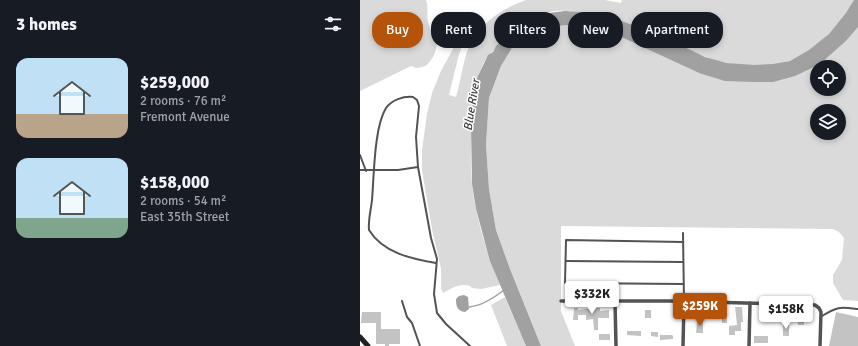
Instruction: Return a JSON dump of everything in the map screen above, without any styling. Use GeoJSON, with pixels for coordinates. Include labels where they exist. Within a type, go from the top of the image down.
{"type":"FeatureCollection","features":[{"type":"Feature","properties":{"kind":"main road"},"geometry":{"type":"LineString","coordinates":[[360,337],[368,346]]}},
{"type":"Feature","properties":{"kind":"street"},"geometry":{"type":"LineString","coordinates":[[562,301],[815,305],[819,308],[821,316],[820,346]]}},
{"type":"Feature","properties":{"kind":"street"},"geometry":{"type":"LineString","coordinates":[[615,301],[616,346]]}},
{"type":"Feature","properties":{"kind":"street"},"geometry":{"type":"LineString","coordinates":[[683,346],[684,302]]}},
{"type":"Feature","properties":{"kind":"street"},"geometry":{"type":"LineString","coordinates":[[749,346],[750,303]]}},
{"type":"Feature","properties":{"kind":"lane"},"geometry":{"type":"LineString","coordinates":[[436,263],[407,257],[397,253],[381,243],[369,230],[377,137],[386,108],[392,102],[402,97],[413,96],[417,100],[419,106],[416,137],[418,168],[431,238],[437,259],[434,294],[437,313],[446,324],[470,346]]}},
{"type":"Feature","properties":{"kind":"lane"},"geometry":{"type":"LineString","coordinates":[[360,155],[366,171]]}},
{"type":"Feature","properties":{"kind":"lane"},"geometry":{"type":"LineString","coordinates":[[360,170],[374,171],[418,168]]}},
{"type":"Feature","properties":{"kind":"lane"},"geometry":{"type":"LineString","coordinates":[[683,233],[684,302]]}},
{"type":"Feature","properties":{"kind":"lane"},"geometry":{"type":"LineString","coordinates":[[683,242],[566,240],[565,283],[683,284]]}},
{"type":"Feature","properties":{"kind":"lane"},"geometry":{"type":"LineString","coordinates":[[566,261],[683,262]]}},
{"type":"Feature","properties":{"kind":"lane"},"geometry":{"type":"LineString","coordinates":[[402,301],[407,317],[412,323],[420,346]]}},
{"type":"Feature","properties":{"kind":"lane"},"geometry":{"type":"LineString","coordinates":[[821,316],[834,308],[858,308]]}},
{"type":"Feature","properties":{"kind":"shaded area"},"geometry":{"type":"Polygon","coordinates":[[[360,0],[426,0],[428,22],[431,30],[431,48],[436,48],[431,61],[425,66],[418,68],[411,66],[360,91],[360,0]]]}},
{"type":"Feature","properties":{"kind":"shaded area"},"geometry":{"type":"Polygon","coordinates":[[[526,0],[605,0],[621,3],[622,0],[854,0],[851,7],[838,25],[803,55],[792,60],[758,66],[726,63],[700,55],[686,48],[723,48],[723,12],[631,12],[631,24],[623,22],[623,12],[501,12],[526,0]]]}},
{"type":"Feature","properties":{"kind":"shaded area","name":"Blue River"},"geometry":{"type":"Polygon","coordinates":[[[854,0],[858,0],[858,27],[846,41],[825,60],[810,60],[810,69],[795,76],[773,82],[725,81],[699,73],[645,48],[687,48],[705,57],[727,63],[754,65],[773,64],[790,61],[809,50],[829,34],[846,13],[854,0]]]}},
{"type":"Feature","properties":{"kind":"shaded area","name":"Blue River"},"geometry":{"type":"Polygon","coordinates":[[[565,11],[578,12],[568,12],[568,25],[560,26],[560,12],[557,12],[565,11]]]}},
{"type":"Feature","properties":{"kind":"shaded area"},"geometry":{"type":"Polygon","coordinates":[[[494,17],[494,48],[495,48],[487,57],[475,86],[471,135],[471,177],[479,223],[486,248],[500,285],[481,289],[472,288],[466,285],[453,288],[443,293],[441,288],[441,269],[432,229],[422,170],[422,150],[427,114],[432,93],[441,71],[454,48],[461,48],[449,95],[456,97],[469,48],[486,48],[486,23],[494,17]]]}},
{"type":"Feature","properties":{"kind":"shaded area","name":"Blue River"},"geometry":{"type":"Polygon","coordinates":[[[623,21],[631,24],[631,42],[623,38],[623,21]]]}},
{"type":"Feature","properties":{"kind":"shaded area"},"geometry":{"type":"Polygon","coordinates":[[[568,25],[568,48],[623,48],[623,38],[631,42],[631,48],[645,48],[699,73],[810,65],[810,96],[846,96],[846,60],[825,60],[846,41],[858,27],[858,301],[843,300],[833,283],[833,275],[842,260],[844,238],[839,232],[833,229],[561,226],[561,311],[575,346],[541,346],[496,230],[489,189],[486,145],[489,98],[501,66],[512,48],[560,48],[560,26],[568,25]]]}},
{"type":"Feature","properties":{"kind":"shaded area","name":"Blue River"},"geometry":{"type":"Polygon","coordinates":[[[495,48],[512,48],[501,66],[489,98],[486,145],[489,189],[496,230],[541,346],[526,346],[490,261],[476,209],[472,184],[471,127],[473,99],[477,78],[488,55],[493,52],[495,48]]]}},
{"type":"Feature","properties":{"kind":"shaded area"},"geometry":{"type":"Polygon","coordinates":[[[464,295],[468,297],[469,309],[465,312],[459,309],[456,302],[456,299],[459,296],[464,295]]]}},
{"type":"Feature","properties":{"kind":"shaded area"},"geometry":{"type":"Polygon","coordinates":[[[505,297],[526,346],[507,346],[491,305],[505,297]]]}},
{"type":"Feature","properties":{"kind":"building"},"geometry":{"type":"Polygon","coordinates":[[[735,307],[742,307],[743,322],[741,322],[741,331],[735,331],[735,335],[729,335],[729,326],[737,325],[735,307]]]}},
{"type":"Feature","properties":{"kind":"building"},"geometry":{"type":"Polygon","coordinates":[[[574,308],[578,308],[578,310],[600,308],[600,311],[609,310],[609,318],[598,318],[598,330],[594,330],[593,319],[586,320],[586,315],[578,315],[578,320],[573,320],[574,308]]]}},
{"type":"Feature","properties":{"kind":"building"},"geometry":{"type":"Polygon","coordinates":[[[645,310],[651,310],[651,318],[645,318],[645,310]]]}},
{"type":"Feature","properties":{"kind":"building"},"geometry":{"type":"Polygon","coordinates":[[[362,312],[381,312],[381,329],[400,329],[400,344],[389,344],[389,346],[385,346],[385,344],[376,344],[376,323],[361,323],[362,312]]]}},
{"type":"Feature","properties":{"kind":"building"},"geometry":{"type":"Polygon","coordinates":[[[722,312],[727,312],[727,323],[722,323],[722,312]]]}},
{"type":"Feature","properties":{"kind":"building"},"geometry":{"type":"Polygon","coordinates":[[[836,312],[858,317],[858,346],[829,346],[836,312]]]}},
{"type":"Feature","properties":{"kind":"building"},"geometry":{"type":"Polygon","coordinates":[[[798,316],[804,316],[804,325],[798,325],[798,316]]]}},
{"type":"Feature","properties":{"kind":"building"},"geometry":{"type":"Polygon","coordinates":[[[697,321],[703,321],[703,333],[696,333],[697,321]]]}},
{"type":"Feature","properties":{"kind":"building"},"geometry":{"type":"Polygon","coordinates":[[[783,325],[789,325],[789,336],[783,336],[783,325]]]}},
{"type":"Feature","properties":{"kind":"building"},"geometry":{"type":"Polygon","coordinates":[[[627,331],[641,331],[641,336],[627,335],[627,331]]]}},
{"type":"Feature","properties":{"kind":"building"},"geometry":{"type":"Polygon","coordinates":[[[651,332],[658,332],[658,337],[651,336],[651,332]]]}},
{"type":"Feature","properties":{"kind":"building"},"geometry":{"type":"Polygon","coordinates":[[[599,334],[610,334],[610,340],[599,340],[599,334]]]}},
{"type":"Feature","properties":{"kind":"building"},"geometry":{"type":"Polygon","coordinates":[[[660,335],[672,335],[673,339],[660,340],[660,335]]]}},
{"type":"Feature","properties":{"kind":"building"},"geometry":{"type":"Polygon","coordinates":[[[754,336],[768,336],[768,343],[754,343],[754,336]]]}},
{"type":"Feature","properties":{"kind":"waterway"},"geometry":{"type":"LineString","coordinates":[[469,307],[483,303],[504,290]]}}]}
